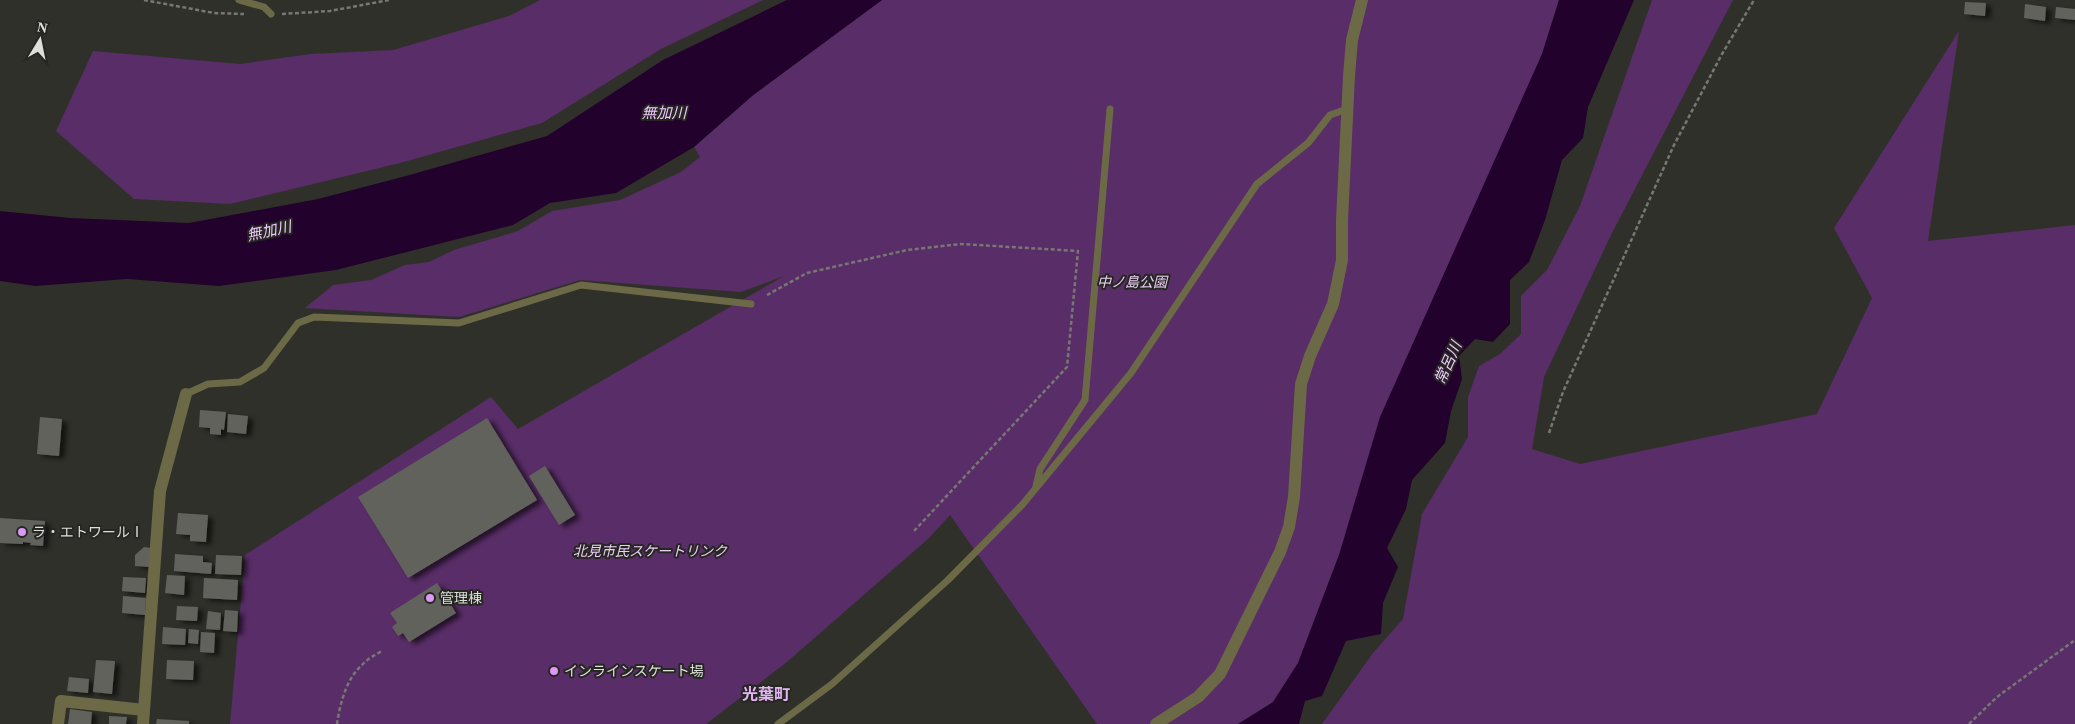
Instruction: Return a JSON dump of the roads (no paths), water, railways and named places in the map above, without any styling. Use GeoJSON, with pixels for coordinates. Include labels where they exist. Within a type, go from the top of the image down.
{"type":"FeatureCollection","features":[{"type":"Feature","properties":{"kind":"street"},"geometry":{"type":"LineString","coordinates":[[1156,724],[1198,697],[1220,674],[1271,570],[1289,527],[1294,497],[1301,384],[1310,356],[1333,304],[1342,260],[1347,109],[1352,40],[1362,0]]}},
{"type":"Feature","properties":{"kind":"street"},"geometry":{"type":"LineString","coordinates":[[143,724],[160,491],[186,394]]}},
{"type":"Feature","properties":{"kind":"street"},"geometry":{"type":"LineString","coordinates":[[58,724],[61,701],[144,710]]}},
{"type":"Feature","properties":{"kind":"lane"},"geometry":{"type":"LineString","coordinates":[[239,0],[264,7],[271,14]]}},
{"type":"Feature","properties":{"kind":"lane"},"geometry":{"type":"LineString","coordinates":[[1035,489],[1040,469],[1085,400],[1110,109]]}},
{"type":"Feature","properties":{"kind":"lane"},"geometry":{"type":"LineString","coordinates":[[778,724],[832,684],[948,580],[1022,505],[1131,372],[1256,184],[1308,143],[1330,115],[1347,109]]}},
{"type":"Feature","properties":{"kind":"lane"},"geometry":{"type":"LineString","coordinates":[[186,394],[208,384],[240,382],[264,368],[298,323],[314,317],[459,323],[581,285],[751,304]]}},
{"type":"Feature","properties":{"kind":"water","name":"無加川"},"geometry":{"type":"Polygon","coordinates":[[[787,0],[882,0],[752,96],[694,147],[616,193],[550,203],[513,225],[336,270],[219,286],[127,279],[35,286],[0,281],[0,211],[70,218],[189,223],[318,199],[406,176],[547,136],[663,60],[787,0]]]}},
{"type":"Feature","properties":{"kind":"water","name":"常呂川"},"geometry":{"type":"Polygon","coordinates":[[[1559,0],[1634,0],[1588,107],[1583,138],[1562,160],[1545,220],[1529,262],[1510,280],[1510,324],[1493,342],[1475,339],[1459,356],[1462,379],[1451,411],[1445,443],[1412,480],[1406,509],[1387,548],[1398,567],[1383,603],[1381,634],[1346,641],[1322,696],[1305,701],[1299,724],[1238,724],[1273,702],[1298,663],[1339,555],[1380,417],[1542,54],[1559,0]]]}},
{"type":"Feature","properties":{"kind":"place","name":"ラ・エトワールⅠ"},"geometry":{"type":"Point","coordinates":[22,532]}},
{"type":"Feature","properties":{"kind":"place","name":"管理棟"},"geometry":{"type":"Point","coordinates":[430,598]}},
{"type":"Feature","properties":{"kind":"place","name":"インラインスケート場"},"geometry":{"type":"Point","coordinates":[554,671]}},
{"type":"Feature","properties":{"kind":"district","name":"光葉町"},"geometry":{"type":"Point","coordinates":[766,694]}},
{"type":"Feature","properties":{"kind":"park label","name":"中ノ島公園"},"geometry":{"type":"Point","coordinates":[1132,282]}},
{"type":"Feature","properties":{"kind":"park label","name":"北見市民スケートリンク"},"geometry":{"type":"Point","coordinates":[650,551]}}]}
